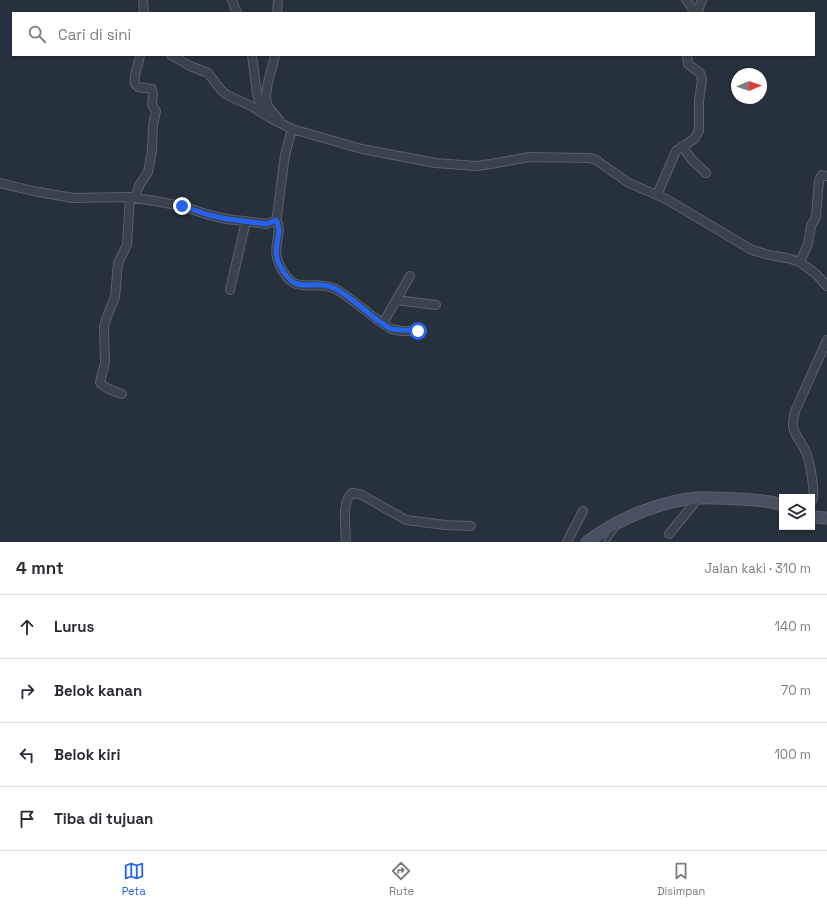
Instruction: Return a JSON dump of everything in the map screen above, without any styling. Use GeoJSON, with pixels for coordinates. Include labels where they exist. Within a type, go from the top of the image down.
{"type":"FeatureCollection","features":[{"type":"Feature","properties":{"kind":"street"},"geometry":{"type":"LineString","coordinates":[[143,0],[144,12]]}},
{"type":"Feature","properties":{"kind":"street"},"geometry":{"type":"LineString","coordinates":[[232,0],[236,12]]}},
{"type":"Feature","properties":{"kind":"street"},"geometry":{"type":"LineString","coordinates":[[277,12],[278,0]]}},
{"type":"Feature","properties":{"kind":"street"},"geometry":{"type":"LineString","coordinates":[[686,0],[695,12]]}},
{"type":"Feature","properties":{"kind":"street"},"geometry":{"type":"LineString","coordinates":[[696,12],[702,0]]}},
{"type":"Feature","properties":{"kind":"street"},"geometry":{"type":"LineString","coordinates":[[122,394],[102,386],[100,381],[105,362],[104,327],[115,297],[118,263],[126,245],[132,198],[148,172],[152,150],[153,125],[156,111],[152,105],[152,90],[149,88],[138,87],[135,84],[135,77],[140,56]]}},
{"type":"Feature","properties":{"kind":"street"},"geometry":{"type":"LineString","coordinates":[[173,56],[190,66],[205,71],[224,93],[262,112],[288,128],[362,149],[436,163],[476,166],[529,157],[590,158],[596,160],[629,183],[657,195],[752,250],[768,256],[787,258],[800,262],[816,274],[827,286]]}},
{"type":"Feature","properties":{"kind":"street"},"geometry":{"type":"LineString","coordinates":[[252,56],[257,94],[262,112]]}},
{"type":"Feature","properties":{"kind":"street"},"geometry":{"type":"LineString","coordinates":[[275,56],[268,82],[267,100],[269,106],[288,128],[286,155],[276,220],[279,230],[275,246],[279,264],[290,281],[298,285],[320,285],[334,288],[391,329],[418,331]]}},
{"type":"Feature","properties":{"kind":"street"},"geometry":{"type":"LineString","coordinates":[[657,195],[674,154],[682,146],[694,139],[698,131],[702,85],[701,76],[688,64],[687,56]]}},
{"type":"Feature","properties":{"kind":"street"},"geometry":{"type":"LineString","coordinates":[[682,146],[692,160],[706,173]]}},
{"type":"Feature","properties":{"kind":"street"},"geometry":{"type":"LineString","coordinates":[[800,262],[808,244],[811,226],[816,217],[819,180],[822,175],[827,176]]}},
{"type":"Feature","properties":{"kind":"street"},"geometry":{"type":"LineString","coordinates":[[0,183],[73,198],[132,198],[175,205],[209,215],[246,221],[267,224],[276,220]]}},
{"type":"Feature","properties":{"kind":"street"},"geometry":{"type":"LineString","coordinates":[[230,290],[246,221]]}},
{"type":"Feature","properties":{"kind":"street"},"geometry":{"type":"LineString","coordinates":[[383,323],[410,276]]}},
{"type":"Feature","properties":{"kind":"street"},"geometry":{"type":"LineString","coordinates":[[396,300],[436,305]]}},
{"type":"Feature","properties":{"kind":"street"},"geometry":{"type":"LineString","coordinates":[[813,494],[808,456],[795,433],[793,420],[796,409],[827,340]]}},
{"type":"Feature","properties":{"kind":"street"},"geometry":{"type":"LineString","coordinates":[[346,542],[346,499],[352,493],[360,494],[406,520],[445,525],[471,526]]}},
{"type":"Feature","properties":{"kind":"street"},"geometry":{"type":"LineString","coordinates":[[669,534],[697,498]]}},
{"type":"Feature","properties":{"kind":"street"},"geometry":{"type":"LineString","coordinates":[[587,542],[600,532],[620,521],[670,502],[697,498],[760,500],[779,504]]}},
{"type":"Feature","properties":{"kind":"street"},"geometry":{"type":"LineString","coordinates":[[567,542],[583,511]]}},
{"type":"Feature","properties":{"kind":"street"},"geometry":{"type":"LineString","coordinates":[[815,516],[827,518]]}},
{"type":"Feature","properties":{"kind":"lane"},"geometry":{"type":"LineString","coordinates":[[606,542],[620,521]]}},
{"type":"Feature","properties":{"kind":"route"},"geometry":{"type":"LineString","coordinates":[[182,206],[227,219],[262,224],[267,224],[276,220],[279,230],[275,246],[276,256],[279,264],[290,281],[294,284],[303,286],[320,285],[334,288],[391,329],[418,331]]}}]}
